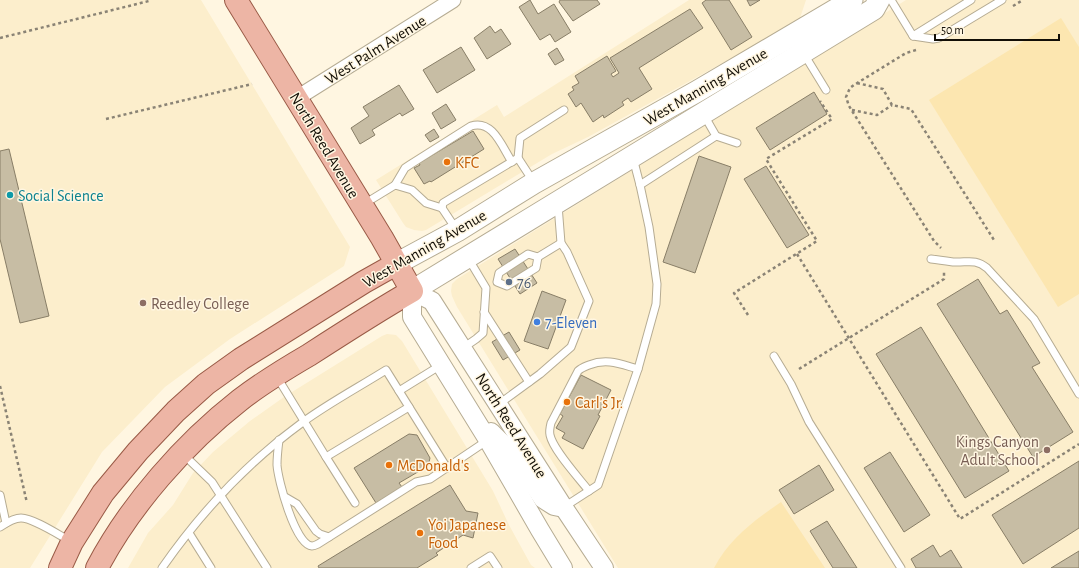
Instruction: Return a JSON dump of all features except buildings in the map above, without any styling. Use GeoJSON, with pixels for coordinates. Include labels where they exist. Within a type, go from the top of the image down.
{"type":"FeatureCollection","features":[{"type":"Feature","properties":{"kind":"main road","name":"North Reed Avenue"},"geometry":{"type":"LineString","coordinates":[[236,0],[297,98],[412,291]]}},
{"type":"Feature","properties":{"kind":"main road","name":"West Manning Avenue"},"geometry":{"type":"LineString","coordinates":[[60,568],[72,542],[103,493],[133,457],[176,411],[206,384],[241,359],[364,282],[457,231],[534,183],[696,92],[852,0]]}},
{"type":"Feature","properties":{"kind":"main road","name":"West Manning Avenue"},"geometry":{"type":"LineString","coordinates":[[99,564],[121,528],[162,475],[218,418],[259,386],[378,310],[467,258],[874,9],[879,0]]}},
{"type":"Feature","properties":{"kind":"main road"},"geometry":{"type":"LineString","coordinates":[[72,542],[99,564]]}},
{"type":"Feature","properties":{"kind":"street","name":"West Palm Avenue"},"geometry":{"type":"LineString","coordinates":[[297,98],[453,0]]}},
{"type":"Feature","properties":{"kind":"street","name":"North Reed Avenue"},"geometry":{"type":"LineString","coordinates":[[563,568],[488,440],[412,317],[412,291],[432,301],[604,568]]}},
{"type":"Feature","properties":{"kind":"street"},"geometry":{"type":"LineString","coordinates":[[472,414],[514,455],[543,499],[554,506],[564,508]]}},
{"type":"Feature","properties":{"kind":"lane"},"geometry":{"type":"LineString","coordinates":[[891,0],[913,36]]}},
{"type":"Feature","properties":{"kind":"lane"},"geometry":{"type":"LineString","coordinates":[[913,36],[971,0]]}},
{"type":"Feature","properties":{"kind":"lane"},"geometry":{"type":"LineString","coordinates":[[913,36],[933,39],[939,38],[1002,0]]}},
{"type":"Feature","properties":{"kind":"lane"},"geometry":{"type":"LineString","coordinates":[[803,53],[826,90]]}},
{"type":"Feature","properties":{"kind":"lane"},"geometry":{"type":"LineString","coordinates":[[442,208],[444,203],[515,160],[520,138],[564,110]]}},
{"type":"Feature","properties":{"kind":"lane"},"geometry":{"type":"LineString","coordinates":[[704,114],[716,136],[737,143]]}},
{"type":"Feature","properties":{"kind":"lane"},"geometry":{"type":"LineString","coordinates":[[362,206],[395,185],[405,168],[471,126],[475,125],[484,125],[491,130],[534,183]]}},
{"type":"Feature","properties":{"kind":"lane"},"geometry":{"type":"LineString","coordinates":[[640,185],[716,136]]}},
{"type":"Feature","properties":{"kind":"lane"},"geometry":{"type":"LineString","coordinates":[[564,508],[598,485],[638,369],[656,304],[657,284],[650,226],[632,157]]}},
{"type":"Feature","properties":{"kind":"lane"},"geometry":{"type":"LineString","coordinates":[[395,185],[412,190],[426,203],[442,208],[457,231]]}},
{"type":"Feature","properties":{"kind":"lane"},"geometry":{"type":"LineString","coordinates":[[498,404],[529,382],[571,347],[589,301],[567,252],[561,243],[557,202]]}},
{"type":"Feature","properties":{"kind":"lane"},"geometry":{"type":"LineString","coordinates":[[486,288],[497,282],[499,273],[528,254],[538,257],[561,243]]}},
{"type":"Feature","properties":{"kind":"lane"},"geometry":{"type":"LineString","coordinates":[[497,282],[507,286],[536,268],[538,257]]}},
{"type":"Feature","properties":{"kind":"lane"},"geometry":{"type":"LineString","coordinates":[[462,348],[483,333],[486,288],[467,258]]}},
{"type":"Feature","properties":{"kind":"lane"},"geometry":{"type":"LineString","coordinates":[[931,259],[955,262],[974,261],[987,268],[1034,320],[1079,394]]}},
{"type":"Feature","properties":{"kind":"lane"},"geometry":{"type":"LineString","coordinates":[[484,312],[529,382]]}},
{"type":"Feature","properties":{"kind":"lane"},"geometry":{"type":"LineString","coordinates":[[774,356],[791,384],[808,422],[901,568]]}},
{"type":"Feature","properties":{"kind":"lane"},"geometry":{"type":"LineString","coordinates":[[589,491],[570,468],[551,440],[549,432],[551,423],[578,371],[583,367],[597,362],[606,361],[638,369]]}},
{"type":"Feature","properties":{"kind":"lane"},"geometry":{"type":"LineString","coordinates":[[399,391],[442,364]]}},
{"type":"Feature","properties":{"kind":"lane"},"geometry":{"type":"LineString","coordinates":[[162,568],[189,532],[221,494],[279,440],[305,420],[386,370],[447,468]]}},
{"type":"Feature","properties":{"kind":"lane"},"geometry":{"type":"LineString","coordinates":[[276,375],[355,503]]}},
{"type":"Feature","properties":{"kind":"lane"},"geometry":{"type":"LineString","coordinates":[[326,457],[409,407]]}},
{"type":"Feature","properties":{"kind":"lane"},"geometry":{"type":"LineString","coordinates":[[279,440],[277,465],[287,509],[300,536],[312,546],[318,544],[416,482],[430,478],[447,468],[488,440]]}},
{"type":"Feature","properties":{"kind":"lane"},"geometry":{"type":"LineString","coordinates":[[183,453],[212,482],[221,494],[267,568]]}},
{"type":"Feature","properties":{"kind":"lane"},"geometry":{"type":"LineString","coordinates":[[0,495],[3,525],[21,518],[32,520],[72,542]]}},
{"type":"Feature","properties":{"kind":"lane"},"geometry":{"type":"LineString","coordinates":[[285,496],[297,504],[320,534],[329,537]]}},
{"type":"Feature","properties":{"kind":"lane"},"geometry":{"type":"LineString","coordinates":[[189,532],[211,568]]}},
{"type":"Feature","properties":{"kind":"lane"},"geometry":{"type":"LineString","coordinates":[[471,568],[490,556],[498,568]]}},
{"type":"Feature","properties":{"kind":"path"},"geometry":{"type":"LineString","coordinates":[[1009,8],[1023,0]]}},
{"type":"Feature","properties":{"kind":"path"},"geometry":{"type":"LineString","coordinates":[[0,38],[150,1]]}},
{"type":"Feature","properties":{"kind":"path"},"geometry":{"type":"LineString","coordinates":[[799,369],[944,279],[947,250],[938,246],[934,241],[847,101],[847,93],[850,88],[906,53],[914,49],[918,50]]}},
{"type":"Feature","properties":{"kind":"path"},"geometry":{"type":"LineString","coordinates":[[857,83],[883,89],[892,105]]}},
{"type":"Feature","properties":{"kind":"path"},"geometry":{"type":"LineString","coordinates":[[106,119],[252,84]]}},
{"type":"Feature","properties":{"kind":"path"},"geometry":{"type":"LineString","coordinates":[[748,315],[734,293],[817,241],[766,159],[832,119],[819,99]]}},
{"type":"Feature","properties":{"kind":"path"},"geometry":{"type":"LineString","coordinates":[[852,110],[877,115],[892,105],[911,109],[994,240]]}},
{"type":"Feature","properties":{"kind":"path"},"geometry":{"type":"LineString","coordinates":[[797,254],[960,519],[1079,444]]}},
{"type":"Feature","properties":{"kind":"path"},"geometry":{"type":"LineString","coordinates":[[0,386],[28,502]]}},
{"type":"Feature","properties":{"kind":"shaded area","name":"Reedley College"},"geometry":{"type":"Polygon","coordinates":[[[0,0],[201,0],[350,247],[344,266],[230,339],[165,387],[102,452],[30,568],[0,568],[0,0]]]}},
{"type":"Feature","properties":{"kind":"shaded area"},"geometry":{"type":"Polygon","coordinates":[[[689,0],[806,0],[799,21],[588,137],[552,154],[426,230],[414,230],[406,227],[376,180],[497,105],[504,117],[689,0]]]}},
{"type":"Feature","properties":{"kind":"shaded area"},"geometry":{"type":"Polygon","coordinates":[[[906,0],[1079,0],[1079,568],[618,568],[457,307],[452,296],[452,284],[457,279],[906,0]]]}},
{"type":"Feature","properties":{"kind":"shaded area"},"geometry":{"type":"Polygon","coordinates":[[[1061,18],[1079,47],[1079,294],[1058,307],[929,100],[1061,18]]]}},
{"type":"Feature","properties":{"kind":"shaded area"},"geometry":{"type":"Polygon","coordinates":[[[387,334],[396,335],[402,341],[493,491],[509,525],[531,565],[535,568],[128,568],[148,533],[173,505],[193,473],[213,452],[250,421],[284,397],[387,334]]]}},
{"type":"Feature","properties":{"kind":"shaded area"},"geometry":{"type":"Polygon","coordinates":[[[781,502],[825,568],[714,568],[727,548],[743,531],[781,502]]]}},
{"type":"Feature","properties":{"kind":"place","name":"KFC"},"geometry":{"type":"Point","coordinates":[447,162]}},
{"type":"Feature","properties":{"kind":"place","name":"Social Science"},"geometry":{"type":"Point","coordinates":[10,195]}},
{"type":"Feature","properties":{"kind":"place","name":"76"},"geometry":{"type":"Point","coordinates":[509,282]}},
{"type":"Feature","properties":{"kind":"place","name":"Reedley College"},"geometry":{"type":"Point","coordinates":[143,303]}},
{"type":"Feature","properties":{"kind":"place","name":"7-Eleven"},"geometry":{"type":"Point","coordinates":[537,322]}},
{"type":"Feature","properties":{"kind":"place","name":"Carl's Jr."},"geometry":{"type":"Point","coordinates":[567,402]}},
{"type":"Feature","properties":{"kind":"place","name":"Kings Canyon Adult School"},"geometry":{"type":"Point","coordinates":[1047,450]}},
{"type":"Feature","properties":{"kind":"place","name":"McDonald's"},"geometry":{"type":"Point","coordinates":[389,465]}},
{"type":"Feature","properties":{"kind":"place","name":"Yoi Japanese Food"},"geometry":{"type":"Point","coordinates":[420,533]}}]}
